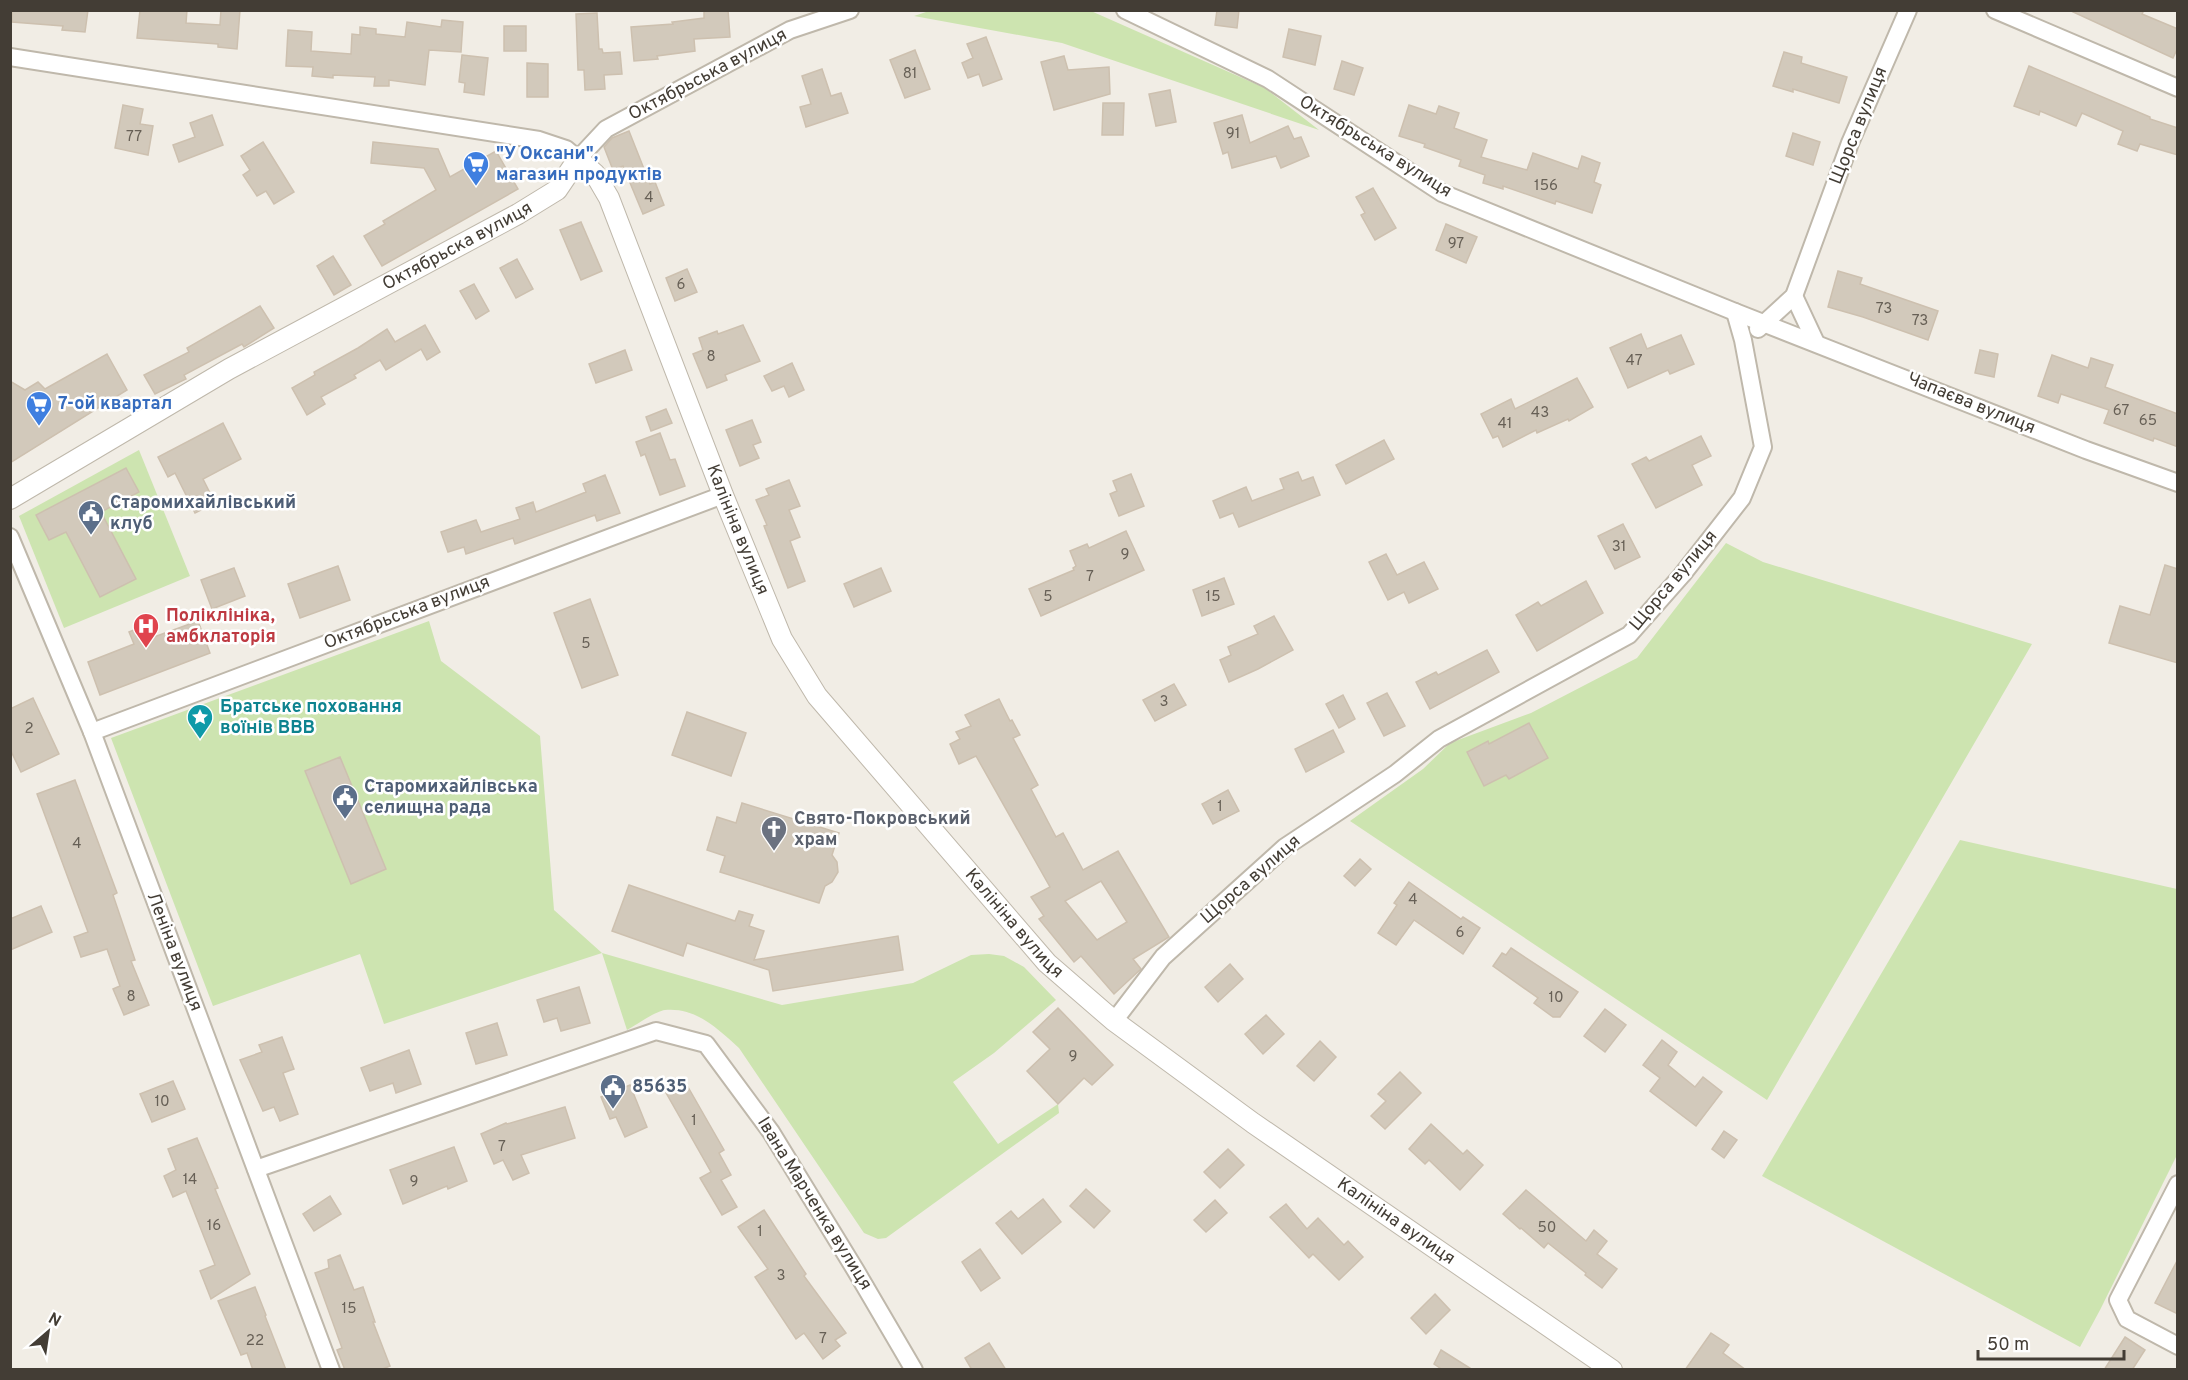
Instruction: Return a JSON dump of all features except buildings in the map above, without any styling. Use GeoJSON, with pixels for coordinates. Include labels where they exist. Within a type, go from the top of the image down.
{"type":"FeatureCollection","features":[{"type":"Feature","properties":{"kind":"street","name":"Октябрьська вулиця"},"geometry":{"type":"LineString","coordinates":[[578,159],[606,129],[790,30],[850,10]]}},
{"type":"Feature","properties":{"kind":"street","name":"Октябрьська вулиця"},"geometry":{"type":"LineString","coordinates":[[1125,10],[1268,80],[1442,193],[1766,323]]}},
{"type":"Feature","properties":{"kind":"street","name":"Щорса вулиця"},"geometry":{"type":"LineString","coordinates":[[1114,1021],[1162,957],[1284,847],[1395,774],[1439,739],[1629,635],[1682,576],[1742,498],[1763,447],[1743,340],[1766,323],[1794,296],[1850,143],[1908,10]]}},
{"type":"Feature","properties":{"kind":"street"},"geometry":{"type":"LineString","coordinates":[[1995,10],[2178,88]]}},
{"type":"Feature","properties":{"kind":"street"},"geometry":{"type":"LineString","coordinates":[[10,57],[539,140],[566,149],[578,159]]}},
{"type":"Feature","properties":{"kind":"street","name":"Калініна вулиця"},"geometry":{"type":"LineString","coordinates":[[578,159],[595,174],[609,198],[723,495],[782,639],[818,696],[1047,963],[1114,1021],[1253,1124],[1612,1370]]}},
{"type":"Feature","properties":{"kind":"street","name":"Октябрьска вулиця"},"geometry":{"type":"LineString","coordinates":[[10,499],[229,369],[518,214],[557,190],[578,159]]}},
{"type":"Feature","properties":{"kind":"street"},"geometry":{"type":"LineString","coordinates":[[1794,296],[1816,343]]}},
{"type":"Feature","properties":{"kind":"street"},"geometry":{"type":"LineString","coordinates":[[1735,312],[1743,340]]}},
{"type":"Feature","properties":{"kind":"street","name":"Чапаєва вулиця"},"geometry":{"type":"LineString","coordinates":[[1766,323],[2086,450],[2178,483]]}},
{"type":"Feature","properties":{"kind":"street","name":"Октябрьська вулиця"},"geometry":{"type":"LineString","coordinates":[[92,732],[723,495]]}},
{"type":"Feature","properties":{"kind":"street","name":"Леніна вулиця"},"geometry":{"type":"LineString","coordinates":[[10,537],[92,732],[331,1370]]}},
{"type":"Feature","properties":{"kind":"street","name":"Івана Марченка вулиця"},"geometry":{"type":"LineString","coordinates":[[256,1169],[656,1031],[705,1044],[771,1132],[914,1370]]}},
{"type":"Feature","properties":{"kind":"street"},"geometry":{"type":"LineString","coordinates":[[2178,1184],[2118,1300],[2127,1319],[2178,1346]]}},
{"type":"Feature","properties":{"kind":"green space"},"geometry":{"type":"Polygon","coordinates":[[[932,10],[1091,11],[1265,88],[1319,130],[1062,43],[914,16],[932,10]]]}},
{"type":"Feature","properties":{"kind":"green space"},"geometry":{"type":"Polygon","coordinates":[[[139,450],[190,576],[64,628],[19,516],[139,450]]]}},
{"type":"Feature","properties":{"kind":"green space"},"geometry":{"type":"Polygon","coordinates":[[[1726,543],[1763,562],[2032,644],[1767,1100],[1350,821],[1423,769],[1450,743],[1531,713],[1637,658],[1726,543]]]}},
{"type":"Feature","properties":{"kind":"green space"},"geometry":{"type":"Polygon","coordinates":[[[429,621],[441,661],[540,736],[554,910],[602,953],[384,1024],[360,954],[213,1006],[111,738],[429,621]]]}},
{"type":"Feature","properties":{"kind":"green space"},"geometry":{"type":"Polygon","coordinates":[[[1960,840],[2177,889],[2177,1155],[2080,1347],[1762,1176],[1960,840]]]}},
{"type":"Feature","properties":{"kind":"green space"},"geometry":{"type":"Polygon","coordinates":[[[602,953],[782,1005],[913,983],[971,955],[1004,956],[1024,967],[1056,1000],[994,1053],[953,1082],[998,1144],[1058,1104],[1059,1113],[886,1238],[878,1239],[864,1233],[739,1048],[723,1034],[706,1021],[687,1012],[676,1010],[665,1010],[651,1015],[627,1030],[602,953]]]}},
{"type":"Feature","properties":{"kind":"place","name":"\"У Оксани\", магазин продуктів"},"geometry":{"type":"Point","coordinates":[476,187]}},
{"type":"Feature","properties":{"kind":"place","name":"7-ой квартал"},"geometry":{"type":"Point","coordinates":[39,427]}},
{"type":"Feature","properties":{"kind":"place","name":"Старомихайлівський клуб"},"geometry":{"type":"Point","coordinates":[91,536]}},
{"type":"Feature","properties":{"kind":"place","name":"Поліклініка, амбклаторія"},"geometry":{"type":"Point","coordinates":[146,649]}},
{"type":"Feature","properties":{"kind":"place","name":"Братське поховання воїнів ВВВ"},"geometry":{"type":"Point","coordinates":[200,740]}},
{"type":"Feature","properties":{"kind":"place","name":"Старомихайлівська селищна рада"},"geometry":{"type":"Point","coordinates":[345,820]}},
{"type":"Feature","properties":{"kind":"place","name":"Свято-Покровський храм"},"geometry":{"type":"Point","coordinates":[774,852]}},
{"type":"Feature","properties":{"kind":"place","name":"85635"},"geometry":{"type":"Point","coordinates":[613,1110]}}]}
